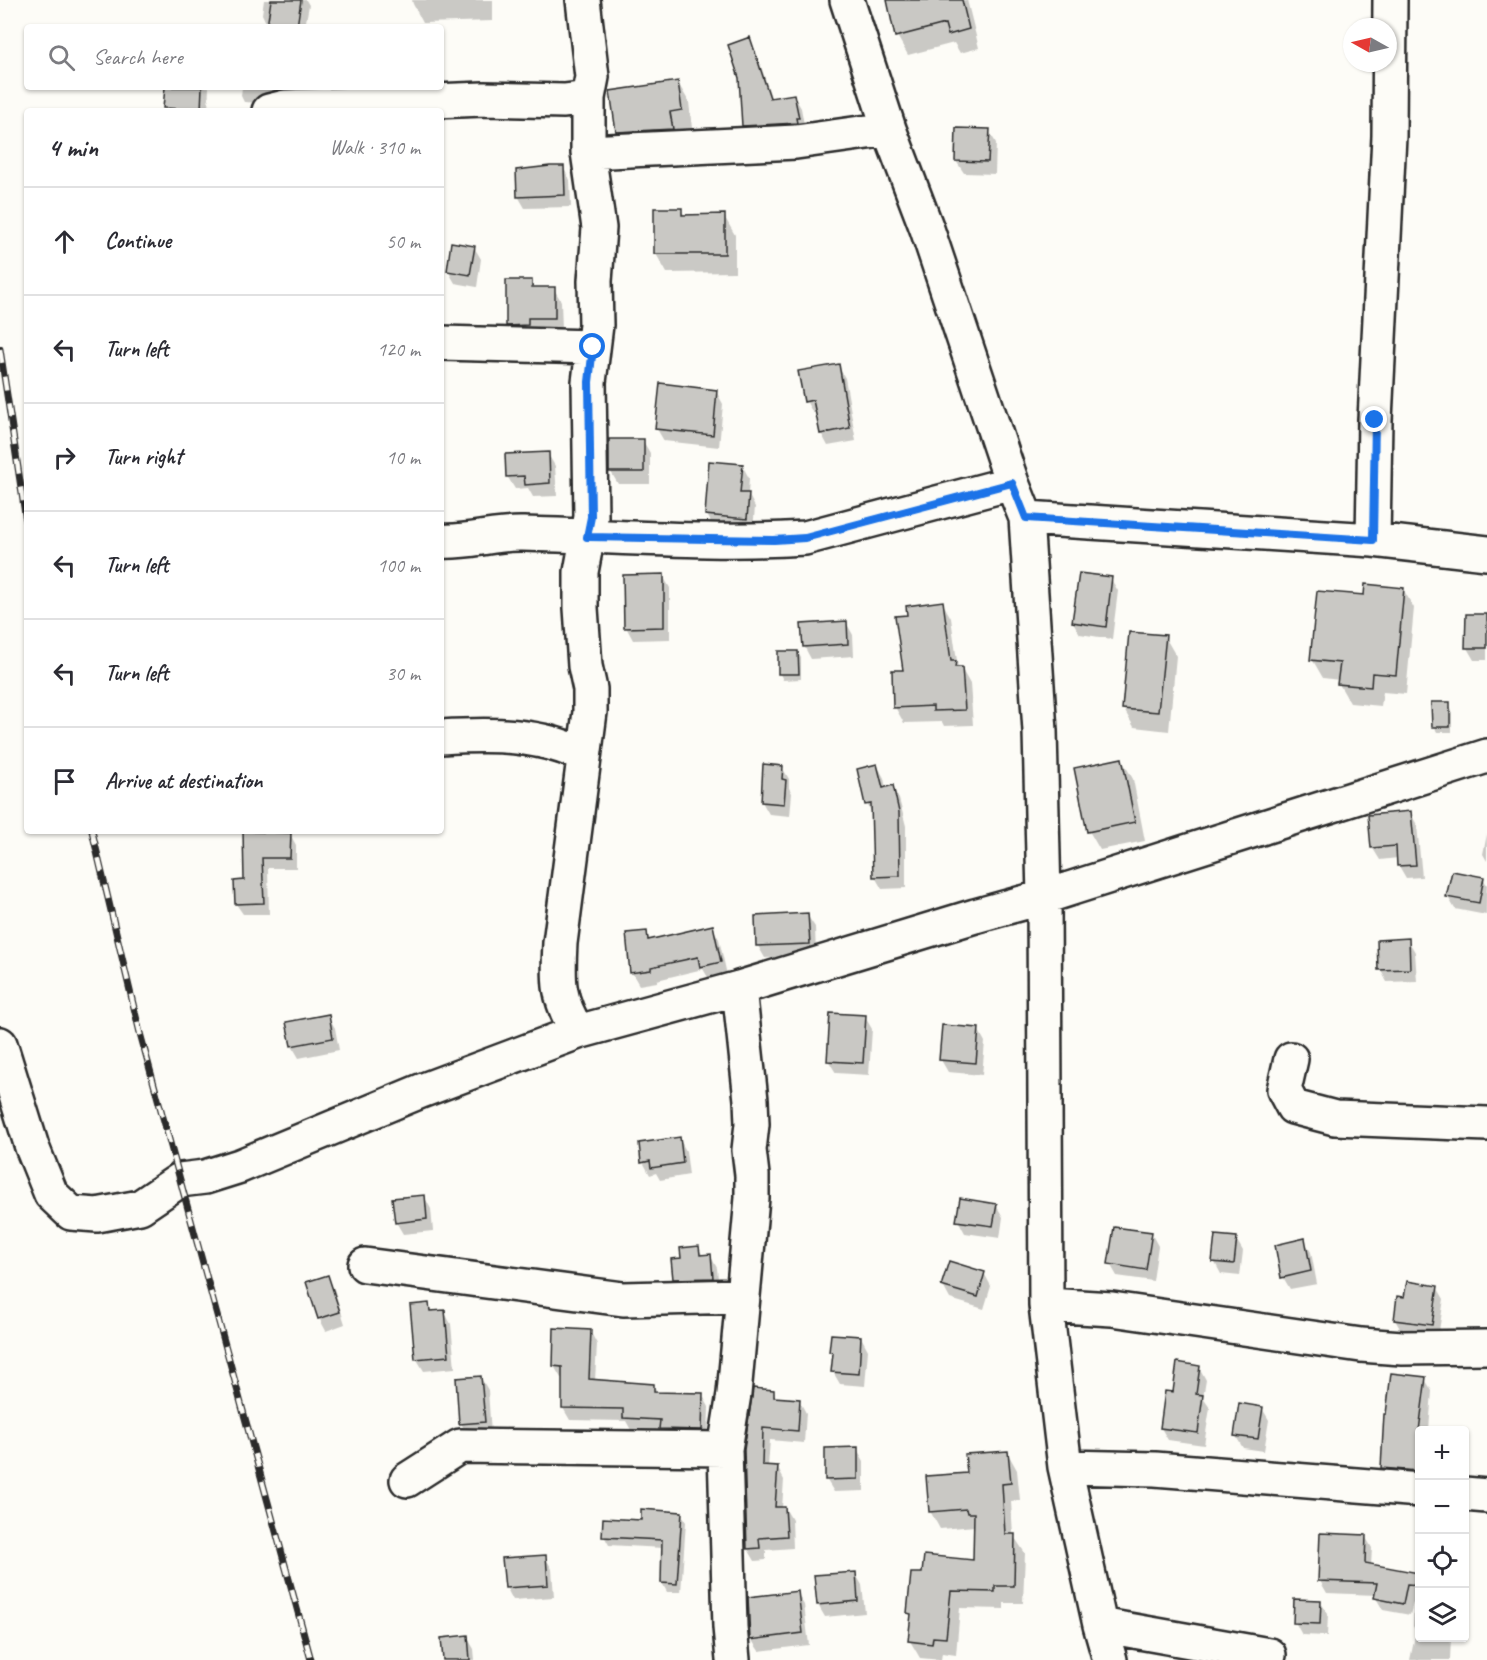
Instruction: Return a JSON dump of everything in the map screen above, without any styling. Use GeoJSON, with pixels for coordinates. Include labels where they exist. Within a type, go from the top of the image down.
{"type":"FeatureCollection","features":[{"type":"Feature","properties":{"kind":"street"},"geometry":{"type":"LineString","coordinates":[[578,1032],[562,1001],[558,977],[560,943],[590,712],[590,689],[585,666],[581,608],[581,572],[591,517],[589,382],[599,228],[588,152],[588,98],[592,77],[584,0]]}},
{"type":"Feature","properties":{"kind":"street"},"geometry":{"type":"LineString","coordinates":[[847,0],[889,129],[927,229],[1012,483],[1026,518],[1040,731],[1044,897],[1046,1305],[1065,1467],[1110,1660]]}},
{"type":"Feature","properties":{"kind":"street"},"geometry":{"type":"LineString","coordinates":[[1373,540],[1375,420],[1389,136],[1390,0]]}},
{"type":"Feature","properties":{"kind":"street"},"geometry":{"type":"LineString","coordinates":[[281,108],[484,99],[588,98]]}},
{"type":"Feature","properties":{"kind":"street"},"geometry":{"type":"LineString","coordinates":[[588,152],[796,142],[889,129]]}},
{"type":"Feature","properties":{"kind":"street"},"geometry":{"type":"LineString","coordinates":[[444,343],[593,347]]}},
{"type":"Feature","properties":{"kind":"street"},"geometry":{"type":"LineString","coordinates":[[444,541],[519,533],[587,537],[774,540],[805,538],[1012,483]]}},
{"type":"Feature","properties":{"kind":"street"},"geometry":{"type":"LineString","coordinates":[[1026,518],[1373,540],[1487,554]]}},
{"type":"Feature","properties":{"kind":"street"},"geometry":{"type":"LineString","coordinates":[[444,737],[492,734],[557,744],[584,756]]}},
{"type":"Feature","properties":{"kind":"street"},"geometry":{"type":"LineString","coordinates":[[0,1044],[32,1146],[51,1194],[71,1213],[97,1215],[140,1207],[180,1180],[205,1177],[240,1166],[421,1091],[578,1032],[739,988],[1044,897],[1487,756]]}},
{"type":"Feature","properties":{"kind":"street"},"geometry":{"type":"LineString","coordinates":[[733,1660],[725,1449],[734,1394],[752,1198],[749,1150],[752,1124],[739,988]]}},
{"type":"Feature","properties":{"kind":"street"},"geometry":{"type":"LineString","coordinates":[[1291,1059],[1284,1090],[1293,1107],[1335,1118],[1487,1124]]}},
{"type":"Feature","properties":{"kind":"street"},"geometry":{"type":"LineString","coordinates":[[365,1265],[623,1299],[742,1296]]}},
{"type":"Feature","properties":{"kind":"street"},"geometry":{"type":"LineString","coordinates":[[1046,1305],[1112,1309],[1361,1345],[1402,1348],[1487,1347]]}},
{"type":"Feature","properties":{"kind":"street"},"geometry":{"type":"LineString","coordinates":[[408,1480],[460,1446],[725,1449]]}},
{"type":"Feature","properties":{"kind":"street"},"geometry":{"type":"LineString","coordinates":[[1065,1467],[1155,1469],[1415,1490]]}},
{"type":"Feature","properties":{"kind":"street"},"geometry":{"type":"LineString","coordinates":[[1469,1494],[1487,1496]]}},
{"type":"Feature","properties":{"kind":"street"},"geometry":{"type":"LineString","coordinates":[[1100,1625],[1269,1655]]}},
{"type":"Feature","properties":{"kind":"building"},"geometry":{"type":"Polygon","coordinates":[[[271,0],[301,0],[297,24],[267,24],[271,0]]]}},
{"type":"Feature","properties":{"kind":"building"},"geometry":{"type":"Polygon","coordinates":[[[887,0],[962,0],[969,29],[948,35],[945,24],[895,37],[887,0]]]}},
{"type":"Feature","properties":{"kind":"building"},"geometry":{"type":"Polygon","coordinates":[[[750,37],[770,98],[794,94],[799,118],[796,118],[797,123],[742,126],[739,78],[728,45],[750,37]]]}},
{"type":"Feature","properties":{"kind":"building"},"geometry":{"type":"Polygon","coordinates":[[[678,81],[682,110],[670,112],[673,129],[616,132],[610,91],[678,81]]]}},
{"type":"Feature","properties":{"kind":"building"},"geometry":{"type":"Polygon","coordinates":[[[165,90],[202,90],[201,108],[163,108],[165,90]]]}},
{"type":"Feature","properties":{"kind":"building"},"geometry":{"type":"Polygon","coordinates":[[[956,128],[990,129],[988,162],[955,161],[956,128]]]}},
{"type":"Feature","properties":{"kind":"building"},"geometry":{"type":"Polygon","coordinates":[[[564,166],[565,195],[517,197],[516,170],[564,166]]]}},
{"type":"Feature","properties":{"kind":"building"},"geometry":{"type":"Polygon","coordinates":[[[654,208],[682,208],[682,215],[725,214],[725,254],[654,254],[654,208]]]}},
{"type":"Feature","properties":{"kind":"building"},"geometry":{"type":"Polygon","coordinates":[[[451,242],[475,246],[470,275],[447,271],[451,242]]]}},
{"type":"Feature","properties":{"kind":"building"},"geometry":{"type":"Polygon","coordinates":[[[506,280],[532,280],[532,287],[555,287],[555,318],[528,318],[528,325],[506,326],[506,280]]]}},
{"type":"Feature","properties":{"kind":"building"},"geometry":{"type":"Polygon","coordinates":[[[839,364],[850,428],[820,434],[813,400],[804,402],[798,371],[839,364]]]}},
{"type":"Feature","properties":{"kind":"building"},"geometry":{"type":"Polygon","coordinates":[[[660,383],[717,390],[713,435],[655,429],[660,383]]]}},
{"type":"Feature","properties":{"kind":"building"},"geometry":{"type":"Polygon","coordinates":[[[609,439],[644,439],[644,472],[609,472],[609,439]]]}},
{"type":"Feature","properties":{"kind":"building"},"geometry":{"type":"Polygon","coordinates":[[[549,452],[550,483],[525,485],[524,476],[506,477],[505,454],[549,452]]]}},
{"type":"Feature","properties":{"kind":"building"},"geometry":{"type":"Polygon","coordinates":[[[709,461],[743,464],[740,493],[749,493],[747,519],[705,515],[709,461]]]}},
{"type":"Feature","properties":{"kind":"building"},"geometry":{"type":"Polygon","coordinates":[[[1079,573],[1112,577],[1106,627],[1072,622],[1079,573]]]}},
{"type":"Feature","properties":{"kind":"building"},"geometry":{"type":"Polygon","coordinates":[[[664,574],[664,627],[624,628],[623,575],[664,574]]]}},
{"type":"Feature","properties":{"kind":"building"},"geometry":{"type":"Polygon","coordinates":[[[1365,584],[1404,588],[1396,675],[1372,673],[1371,687],[1337,684],[1340,663],[1310,660],[1317,591],[1364,595],[1365,584]]]}},
{"type":"Feature","properties":{"kind":"building"},"geometry":{"type":"Polygon","coordinates":[[[943,601],[951,661],[956,661],[955,667],[962,667],[965,710],[933,711],[933,706],[893,708],[892,670],[903,670],[895,616],[907,615],[906,606],[943,601]]]}},
{"type":"Feature","properties":{"kind":"building"},"geometry":{"type":"Polygon","coordinates":[[[1466,614],[1487,614],[1487,648],[1465,648],[1466,614]]]}},
{"type":"Feature","properties":{"kind":"building"},"geometry":{"type":"Polygon","coordinates":[[[847,621],[848,644],[803,647],[801,624],[847,621]]]}},
{"type":"Feature","properties":{"kind":"building"},"geometry":{"type":"Polygon","coordinates":[[[1129,632],[1166,635],[1158,712],[1122,709],[1129,632]]]}},
{"type":"Feature","properties":{"kind":"building"},"geometry":{"type":"Polygon","coordinates":[[[778,651],[798,651],[799,674],[778,674],[778,651]]]}},
{"type":"Feature","properties":{"kind":"building"},"geometry":{"type":"Polygon","coordinates":[[[1431,702],[1450,702],[1450,727],[1432,727],[1431,702]]]}},
{"type":"Feature","properties":{"kind":"building"},"geometry":{"type":"Polygon","coordinates":[[[1122,758],[1135,822],[1087,832],[1074,768],[1122,758]]]}},
{"type":"Feature","properties":{"kind":"building"},"geometry":{"type":"Polygon","coordinates":[[[763,764],[783,766],[782,779],[786,780],[784,804],[761,802],[763,764]]]}},
{"type":"Feature","properties":{"kind":"building"},"geometry":{"type":"Polygon","coordinates":[[[877,764],[883,788],[893,785],[899,812],[900,876],[873,877],[871,804],[865,805],[857,769],[877,764]]]}},
{"type":"Feature","properties":{"kind":"building"},"geometry":{"type":"Polygon","coordinates":[[[1411,811],[1416,865],[1397,866],[1396,846],[1371,848],[1368,815],[1411,811]]]}},
{"type":"Feature","properties":{"kind":"building"},"geometry":{"type":"Polygon","coordinates":[[[243,834],[291,834],[290,858],[262,858],[264,903],[235,904],[234,881],[244,880],[243,834]]]}},
{"type":"Feature","properties":{"kind":"building"},"geometry":{"type":"Polygon","coordinates":[[[1452,871],[1484,877],[1479,903],[1446,897],[1452,871]]]}},
{"type":"Feature","properties":{"kind":"building"},"geometry":{"type":"Polygon","coordinates":[[[808,913],[810,944],[756,946],[755,916],[808,913]]]}},
{"type":"Feature","properties":{"kind":"building"},"geometry":{"type":"Polygon","coordinates":[[[713,925],[721,962],[700,967],[698,957],[651,967],[651,970],[630,973],[626,933],[647,931],[648,940],[713,925]]]}},
{"type":"Feature","properties":{"kind":"building"},"geometry":{"type":"Polygon","coordinates":[[[1409,938],[1410,969],[1378,970],[1377,940],[1409,938]]]}},
{"type":"Feature","properties":{"kind":"building"},"geometry":{"type":"Polygon","coordinates":[[[830,1013],[866,1015],[863,1063],[827,1061],[830,1013]]]}},
{"type":"Feature","properties":{"kind":"building"},"geometry":{"type":"Polygon","coordinates":[[[329,1014],[333,1038],[291,1046],[286,1022],[329,1014]]]}},
{"type":"Feature","properties":{"kind":"building"},"geometry":{"type":"Polygon","coordinates":[[[942,1025],[979,1028],[976,1063],[939,1060],[942,1025]]]}},
{"type":"Feature","properties":{"kind":"building"},"geometry":{"type":"Polygon","coordinates":[[[680,1137],[683,1163],[651,1168],[650,1161],[641,1163],[639,1143],[680,1137]]]}},
{"type":"Feature","properties":{"kind":"building"},"geometry":{"type":"Polygon","coordinates":[[[425,1195],[427,1219],[395,1223],[392,1198],[425,1195]]]}},
{"type":"Feature","properties":{"kind":"building"},"geometry":{"type":"Polygon","coordinates":[[[960,1198],[997,1204],[993,1226],[956,1221],[960,1198]]]}},
{"type":"Feature","properties":{"kind":"building"},"geometry":{"type":"Polygon","coordinates":[[[1114,1227],[1152,1232],[1146,1270],[1108,1264],[1114,1227]]]}},
{"type":"Feature","properties":{"kind":"building"},"geometry":{"type":"Polygon","coordinates":[[[1215,1235],[1237,1237],[1234,1264],[1212,1262],[1215,1235]]]}},
{"type":"Feature","properties":{"kind":"building"},"geometry":{"type":"Polygon","coordinates":[[[1305,1238],[1311,1271],[1281,1278],[1275,1245],[1305,1238]]]}},
{"type":"Feature","properties":{"kind":"building"},"geometry":{"type":"Polygon","coordinates":[[[699,1246],[700,1255],[711,1254],[713,1278],[673,1279],[671,1259],[681,1258],[680,1248],[699,1246]]]}},
{"type":"Feature","properties":{"kind":"building"},"geometry":{"type":"Polygon","coordinates":[[[949,1261],[985,1272],[978,1297],[941,1286],[949,1261]]]}},
{"type":"Feature","properties":{"kind":"building"},"geometry":{"type":"Polygon","coordinates":[[[328,1275],[340,1312],[318,1319],[306,1282],[328,1275]]]}},
{"type":"Feature","properties":{"kind":"building"},"geometry":{"type":"Polygon","coordinates":[[[1407,1281],[1438,1286],[1432,1325],[1394,1320],[1397,1296],[1404,1297],[1407,1281]]]}},
{"type":"Feature","properties":{"kind":"building"},"geometry":{"type":"Polygon","coordinates":[[[429,1303],[430,1311],[445,1310],[449,1356],[415,1359],[410,1305],[429,1303]]]}},
{"type":"Feature","properties":{"kind":"building"},"geometry":{"type":"Polygon","coordinates":[[[554,1328],[591,1330],[589,1379],[654,1384],[654,1392],[703,1393],[702,1430],[659,1429],[660,1420],[623,1418],[623,1409],[562,1408],[562,1367],[553,1366],[554,1328]]]}},
{"type":"Feature","properties":{"kind":"building"},"geometry":{"type":"Polygon","coordinates":[[[831,1334],[861,1336],[859,1374],[831,1372],[833,1353],[829,1352],[831,1334]]]}},
{"type":"Feature","properties":{"kind":"building"},"geometry":{"type":"Polygon","coordinates":[[[1177,1362],[1200,1366],[1196,1394],[1203,1395],[1198,1433],[1160,1428],[1165,1391],[1173,1392],[1177,1362]]]}},
{"type":"Feature","properties":{"kind":"building"},"geometry":{"type":"Polygon","coordinates":[[[1391,1373],[1426,1377],[1420,1426],[1415,1426],[1415,1471],[1381,1468],[1384,1414],[1386,1414],[1391,1373]]]}},
{"type":"Feature","properties":{"kind":"building"},"geometry":{"type":"Polygon","coordinates":[[[481,1376],[485,1422],[459,1424],[456,1378],[481,1376]]]}},
{"type":"Feature","properties":{"kind":"building"},"geometry":{"type":"Polygon","coordinates":[[[753,1388],[774,1390],[774,1397],[800,1399],[798,1431],[763,1428],[762,1465],[778,1466],[775,1507],[785,1507],[787,1536],[759,1538],[760,1548],[747,1549],[744,1450],[753,1388]]]}},
{"type":"Feature","properties":{"kind":"building"},"geometry":{"type":"Polygon","coordinates":[[[1239,1403],[1263,1407],[1258,1439],[1234,1436],[1239,1403]]]}},
{"type":"Feature","properties":{"kind":"building"},"geometry":{"type":"Polygon","coordinates":[[[858,1447],[858,1479],[825,1480],[825,1448],[858,1447]]]}},
{"type":"Feature","properties":{"kind":"building"},"geometry":{"type":"Polygon","coordinates":[[[1008,1451],[1011,1483],[1002,1484],[1005,1534],[1015,1534],[1014,1586],[995,1586],[995,1592],[951,1591],[946,1638],[933,1637],[932,1644],[908,1641],[911,1614],[907,1613],[911,1573],[922,1573],[924,1555],[973,1560],[974,1513],[967,1513],[966,1509],[929,1512],[926,1476],[967,1473],[965,1454],[1008,1451]]]}},
{"type":"Feature","properties":{"kind":"building"},"geometry":{"type":"Polygon","coordinates":[[[641,1509],[682,1512],[677,1584],[661,1583],[662,1540],[602,1537],[603,1518],[641,1520],[641,1509]]]}},
{"type":"Feature","properties":{"kind":"building"},"geometry":{"type":"Polygon","coordinates":[[[1320,1533],[1366,1535],[1365,1563],[1415,1572],[1415,1585],[1407,1584],[1403,1604],[1374,1598],[1377,1583],[1318,1581],[1320,1533]]]}},
{"type":"Feature","properties":{"kind":"building"},"geometry":{"type":"Polygon","coordinates":[[[546,1555],[548,1585],[505,1588],[502,1558],[546,1555]]]}},
{"type":"Feature","properties":{"kind":"building"},"geometry":{"type":"Polygon","coordinates":[[[856,1572],[858,1601],[817,1605],[814,1575],[856,1572]]]}},
{"type":"Feature","properties":{"kind":"building"},"geometry":{"type":"Polygon","coordinates":[[[798,1591],[803,1633],[750,1640],[748,1597],[798,1591]]]}},
{"type":"Feature","properties":{"kind":"building"},"geometry":{"type":"Polygon","coordinates":[[[1294,1599],[1321,1600],[1320,1624],[1293,1623],[1294,1599]]]}},
{"type":"Feature","properties":{"kind":"building"},"geometry":{"type":"Polygon","coordinates":[[[468,1635],[470,1660],[443,1660],[441,1638],[468,1635]]]}},
{"type":"Feature","properties":{"kind":"railway"},"geometry":{"type":"LineString","coordinates":[[0,349],[24,507]]}},
{"type":"Feature","properties":{"kind":"railway"},"geometry":{"type":"LineString","coordinates":[[93,834],[140,1033],[311,1660]]}},
{"type":"Feature","properties":{"kind":"route"},"geometry":{"type":"LineString","coordinates":[[593,347],[589,382],[591,517],[587,537],[774,540],[805,538],[1012,483],[1026,518],[1373,540],[1375,420]]}}]}
